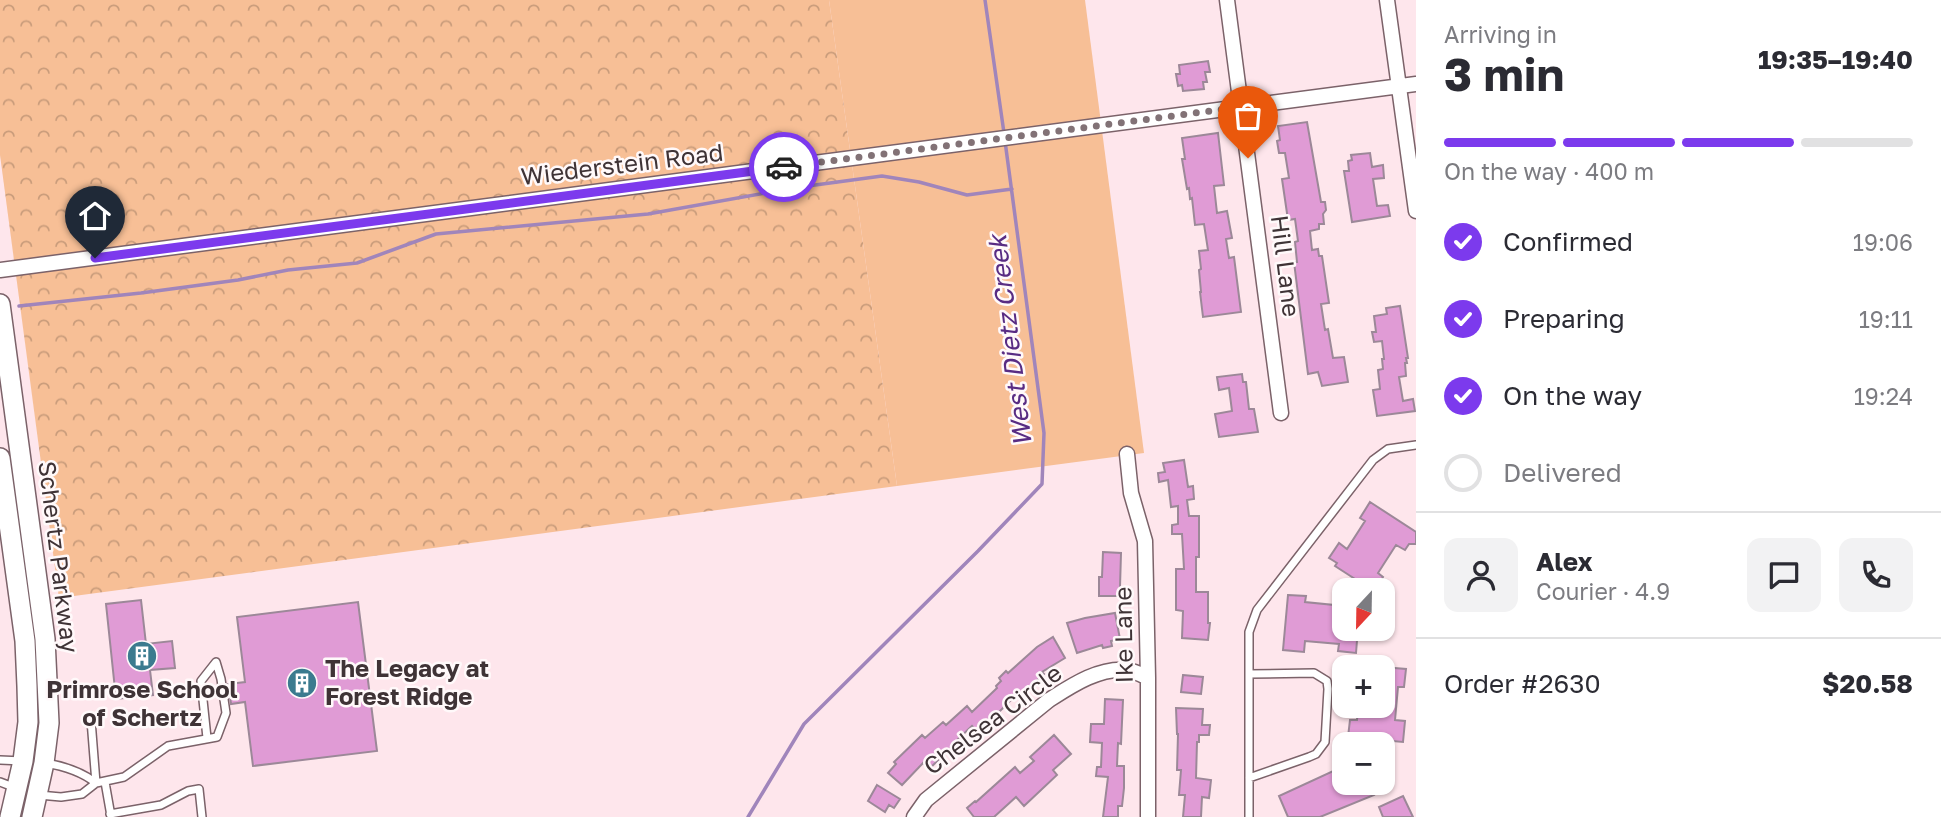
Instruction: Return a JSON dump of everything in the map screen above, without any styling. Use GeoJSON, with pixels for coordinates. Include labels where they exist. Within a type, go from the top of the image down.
{"type":"FeatureCollection","features":[{"type":"Feature","properties":{"kind":"main road","name":"Schertz Parkway"},"geometry":{"type":"LineString","coordinates":[[0,303],[45,639],[49,723],[44,763],[32,817]]}},
{"type":"Feature","properties":{"kind":"main road","name":"Schertz Parkway"},"geometry":{"type":"LineString","coordinates":[[0,458],[25,641],[28,722],[23,761],[9,785],[10,817]]}},
{"type":"Feature","properties":{"kind":"street","name":"Hill Lane"},"geometry":{"type":"LineString","coordinates":[[1227,0],[1281,413]]}},
{"type":"Feature","properties":{"kind":"street"},"geometry":{"type":"LineString","coordinates":[[1387,0],[1416,211]]}},
{"type":"Feature","properties":{"kind":"street","name":"Wiederstein Road"},"geometry":{"type":"LineString","coordinates":[[0,270],[1416,84]]}},
{"type":"Feature","properties":{"kind":"street","name":"Ike Lane"},"geometry":{"type":"LineString","coordinates":[[1127,454],[1131,493],[1145,541],[1148,817]]}},
{"type":"Feature","properties":{"kind":"street","name":"Chelsea Circle"},"geometry":{"type":"LineString","coordinates":[[914,817],[926,800],[1067,688],[1092,676],[1112,671],[1128,670],[1148,678]]}},
{"type":"Feature","properties":{"kind":"street"},"geometry":{"type":"LineString","coordinates":[[23,761],[44,763]]}},
{"type":"Feature","properties":{"kind":"street"},"geometry":{"type":"LineString","coordinates":[[9,785],[38,795]]}},
{"type":"Feature","properties":{"kind":"lane"},"geometry":{"type":"LineString","coordinates":[[1249,817],[1249,632],[1257,610],[1373,460],[1388,449],[1416,445]]}},
{"type":"Feature","properties":{"kind":"lane"},"geometry":{"type":"LineString","coordinates":[[38,795],[61,797],[82,794],[96,783],[124,777],[168,746],[217,737],[226,713],[216,662],[201,681],[207,738]]}},
{"type":"Feature","properties":{"kind":"lane"},"geometry":{"type":"LineString","coordinates":[[1249,674],[1314,673],[1327,681],[1328,689],[1325,742],[1321,749],[1309,757],[1249,778]]}},
{"type":"Feature","properties":{"kind":"lane"},"geometry":{"type":"LineString","coordinates":[[91,720],[96,783]]}},
{"type":"Feature","properties":{"kind":"lane"},"geometry":{"type":"LineString","coordinates":[[0,760],[23,761]]}},
{"type":"Feature","properties":{"kind":"lane"},"geometry":{"type":"LineString","coordinates":[[44,763],[64,766],[96,783]]}},
{"type":"Feature","properties":{"kind":"lane"},"geometry":{"type":"LineString","coordinates":[[105,782],[111,815],[161,805],[188,791],[199,789],[202,817]]}},
{"type":"Feature","properties":{"kind":"green space"},"geometry":{"type":"Polygon","coordinates":[[[0,0],[829,0],[897,486],[59,598],[0,155],[0,0]]]}},
{"type":"Feature","properties":{"kind":"green space"},"geometry":{"type":"Polygon","coordinates":[[[829,0],[1085,0],[1144,453],[897,486],[829,0]]]}},
{"type":"Feature","properties":{"kind":"building"},"geometry":{"type":"Polygon","coordinates":[[[1208,61],[1210,72],[1205,72],[1207,82],[1203,82],[1204,89],[1183,91],[1182,85],[1178,86],[1176,74],[1180,74],[1179,65],[1208,61]]]}},
{"type":"Feature","properties":{"kind":"building"},"geometry":{"type":"Polygon","coordinates":[[[1307,122],[1321,202],[1325,202],[1326,210],[1323,214],[1324,224],[1319,224],[1319,229],[1310,231],[1312,250],[1318,249],[1319,256],[1322,256],[1329,303],[1321,304],[1325,330],[1328,329],[1333,358],[1344,357],[1348,382],[1322,386],[1318,372],[1308,374],[1294,262],[1297,262],[1295,242],[1298,241],[1295,219],[1288,220],[1282,179],[1289,178],[1285,153],[1279,153],[1277,141],[1280,140],[1278,126],[1307,122]]]}},
{"type":"Feature","properties":{"kind":"building"},"geometry":{"type":"Polygon","coordinates":[[[1218,133],[1224,185],[1214,186],[1217,213],[1227,211],[1232,238],[1226,239],[1229,258],[1234,257],[1241,312],[1203,317],[1199,251],[1208,250],[1204,224],[1195,225],[1192,198],[1190,199],[1189,188],[1187,189],[1182,159],[1185,159],[1182,138],[1218,133]]]}},
{"type":"Feature","properties":{"kind":"building"},"geometry":{"type":"Polygon","coordinates":[[[1370,153],[1372,167],[1383,165],[1384,178],[1373,179],[1377,206],[1388,205],[1390,216],[1352,222],[1344,171],[1349,171],[1348,161],[1352,160],[1351,155],[1370,153]]]}},
{"type":"Feature","properties":{"kind":"building"},"geometry":{"type":"Polygon","coordinates":[[[1400,306],[1408,358],[1405,363],[1406,376],[1399,377],[1403,401],[1413,399],[1415,411],[1377,416],[1373,390],[1380,389],[1378,370],[1383,369],[1384,359],[1382,341],[1374,342],[1374,316],[1387,314],[1386,308],[1400,306]]]}},
{"type":"Feature","properties":{"kind":"building"},"geometry":{"type":"Polygon","coordinates":[[[1242,374],[1243,382],[1246,382],[1249,409],[1254,409],[1258,432],[1219,437],[1215,414],[1232,411],[1229,388],[1219,390],[1217,377],[1242,374]]]}},
{"type":"Feature","properties":{"kind":"building"},"geometry":{"type":"Polygon","coordinates":[[[1184,460],[1188,487],[1193,486],[1194,499],[1187,500],[1189,516],[1199,516],[1196,592],[1208,592],[1208,640],[1182,638],[1183,611],[1176,610],[1176,569],[1184,569],[1182,534],[1172,534],[1172,525],[1178,524],[1178,506],[1171,507],[1168,480],[1159,482],[1158,473],[1165,472],[1163,463],[1184,460]]]}},
{"type":"Feature","properties":{"kind":"building"},"geometry":{"type":"Polygon","coordinates":[[[1370,502],[1416,532],[1416,544],[1409,544],[1405,550],[1396,545],[1378,573],[1382,578],[1353,578],[1335,566],[1337,563],[1329,558],[1339,543],[1347,549],[1365,521],[1360,518],[1370,502]]]}},
{"type":"Feature","properties":{"kind":"building"},"geometry":{"type":"Polygon","coordinates":[[[1103,552],[1121,553],[1120,587],[1123,587],[1123,596],[1099,596],[1103,552]]]}},
{"type":"Feature","properties":{"kind":"building"},"geometry":{"type":"Polygon","coordinates":[[[1288,595],[1306,596],[1305,602],[1332,605],[1332,641],[1357,641],[1356,653],[1338,651],[1339,644],[1305,641],[1304,652],[1283,650],[1288,595]]]}},
{"type":"Feature","properties":{"kind":"building","name":"Primrose School of Schertz"},"geometry":{"type":"Polygon","coordinates":[[[141,600],[146,644],[172,641],[175,668],[150,670],[153,695],[116,699],[106,604],[141,600]]]}},
{"type":"Feature","properties":{"kind":"building","name":"The Legacy at Forest Ridge"},"geometry":{"type":"Polygon","coordinates":[[[358,602],[377,751],[253,766],[245,702],[231,704],[228,684],[245,682],[237,617],[358,602]]]}},
{"type":"Feature","properties":{"kind":"building"},"geometry":{"type":"Polygon","coordinates":[[[1115,613],[1120,639],[1111,641],[1112,646],[1103,648],[1102,645],[1077,653],[1067,623],[1115,613]]]}},
{"type":"Feature","properties":{"kind":"building"},"geometry":{"type":"Polygon","coordinates":[[[1053,637],[1065,658],[1042,672],[1044,674],[1018,698],[1015,696],[977,731],[972,726],[958,739],[961,743],[954,749],[952,747],[929,769],[923,763],[902,785],[888,773],[896,764],[894,762],[922,735],[925,738],[943,722],[946,725],[967,706],[972,712],[997,688],[1001,681],[999,678],[1006,671],[1008,673],[1037,647],[1053,637]]]}},
{"type":"Feature","properties":{"kind":"building"},"geometry":{"type":"Polygon","coordinates":[[[1395,668],[1406,669],[1404,687],[1398,687],[1395,720],[1405,721],[1403,742],[1395,741],[1395,732],[1349,732],[1350,720],[1395,718],[1395,668]]]}},
{"type":"Feature","properties":{"kind":"building"},"geometry":{"type":"Polygon","coordinates":[[[1183,675],[1203,677],[1201,694],[1181,692],[1183,675]]]}},
{"type":"Feature","properties":{"kind":"building"},"geometry":{"type":"Polygon","coordinates":[[[1105,699],[1123,700],[1117,766],[1124,766],[1124,788],[1122,806],[1118,806],[1118,817],[1103,817],[1108,777],[1096,776],[1097,767],[1101,767],[1102,743],[1090,742],[1091,724],[1104,724],[1105,699]]]}},
{"type":"Feature","properties":{"kind":"building"},"geometry":{"type":"Polygon","coordinates":[[[1176,708],[1203,709],[1202,725],[1210,725],[1209,735],[1199,735],[1197,742],[1196,778],[1211,780],[1209,798],[1202,797],[1201,817],[1183,817],[1185,795],[1179,795],[1181,770],[1177,770],[1176,708]]]}},
{"type":"Feature","properties":{"kind":"building"},"geometry":{"type":"Polygon","coordinates":[[[1054,735],[1071,754],[1053,770],[1057,775],[1024,806],[1016,797],[994,817],[974,817],[967,808],[1015,767],[1020,773],[1034,761],[1030,757],[1054,735]]]}},
{"type":"Feature","properties":{"kind":"building"},"geometry":{"type":"Polygon","coordinates":[[[1332,772],[1332,795],[1374,795],[1320,817],[1288,817],[1279,796],[1332,772]]]}},
{"type":"Feature","properties":{"kind":"building"},"geometry":{"type":"Polygon","coordinates":[[[877,785],[900,799],[894,808],[889,805],[885,812],[868,801],[877,785]]]}},
{"type":"Feature","properties":{"kind":"building"},"geometry":{"type":"Polygon","coordinates":[[[1403,796],[1413,817],[1383,817],[1379,807],[1403,796]]]}},
{"type":"Feature","properties":{"kind":"waterway","name":"West Dietz Creek"},"geometry":{"type":"LineString","coordinates":[[985,0],[1004,133]]}},
{"type":"Feature","properties":{"kind":"waterway","name":"West Dietz Creek"},"geometry":{"type":"LineString","coordinates":[[748,817],[804,724],[1042,484],[1044,433],[1005,141]]}},
{"type":"Feature","properties":{"kind":"waterway"},"geometry":{"type":"LineString","coordinates":[[19,306],[141,293],[238,280],[288,270],[357,263],[436,234],[648,214],[793,188],[882,176],[919,182],[967,195],[1012,189]]}},
{"type":"Feature","properties":{"kind":"way so far"},"geometry":{"type":"LineString","coordinates":[[784,167],[1241,107],[1248,158]]}},
{"type":"Feature","properties":{"kind":"place","name":"Primrose School of Schertz"},"geometry":{"type":"Point","coordinates":[142,656]}},
{"type":"Feature","properties":{"kind":"place","name":"The Legacy at Forest Ridge"},"geometry":{"type":"Point","coordinates":[302,683]}},
{"type":"Feature","properties":{"kind":"route"},"geometry":{"type":"LineString","coordinates":[[95,258],[784,167]]}}]}
